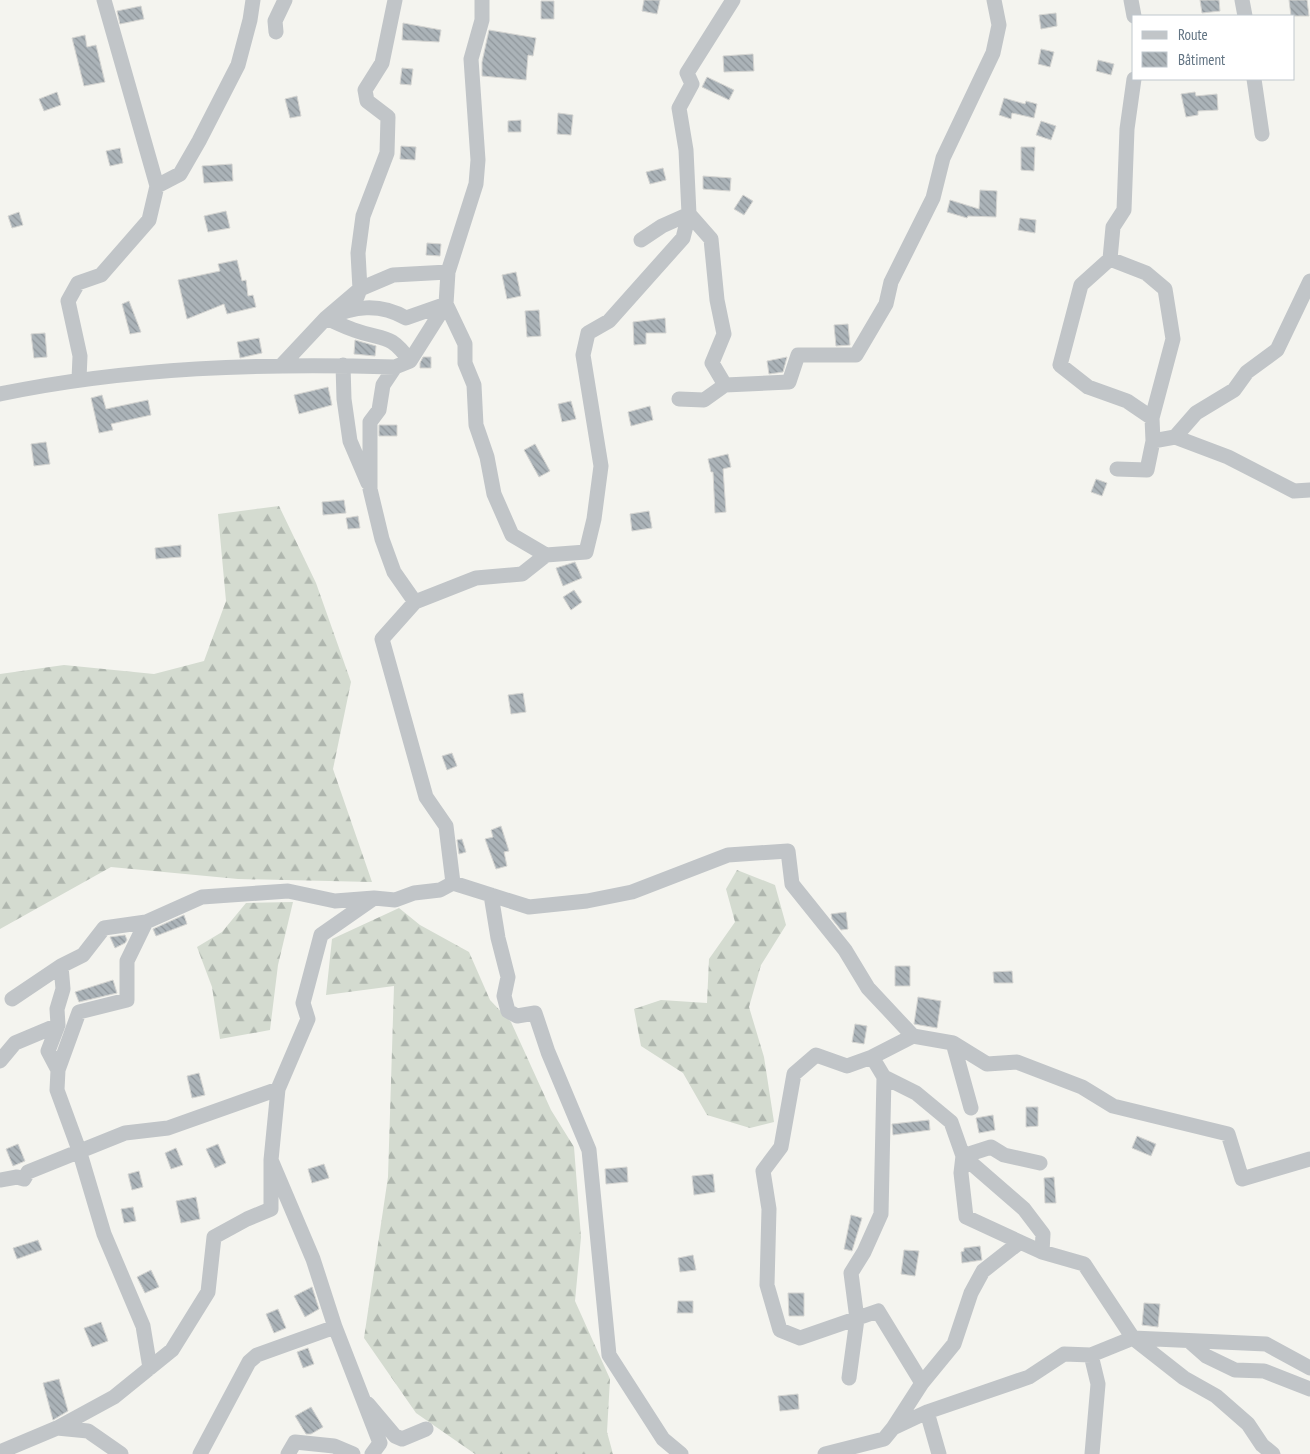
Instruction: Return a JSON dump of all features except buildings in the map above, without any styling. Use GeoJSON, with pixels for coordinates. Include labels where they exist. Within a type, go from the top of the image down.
{"type":"FeatureCollection","features":[{"type":"Feature","properties":{"kind":"street"},"geometry":{"type":"LineString","coordinates":[[80,379],[80,356],[68,301],[78,283],[101,275],[149,220],[157,186],[104,0]]}},
{"type":"Feature","properties":{"kind":"street"},"geometry":{"type":"LineString","coordinates":[[157,186],[180,174],[200,141],[238,65],[250,20],[252,0]]}},
{"type":"Feature","properties":{"kind":"street"},"geometry":{"type":"LineString","coordinates":[[276,32],[275,21],[285,0]]}},
{"type":"Feature","properties":{"kind":"street"},"geometry":{"type":"LineString","coordinates":[[352,308],[360,289],[358,252],[363,216],[387,153],[388,117],[367,101],[365,90],[382,63],[395,0]]}},
{"type":"Feature","properties":{"kind":"street"},"geometry":{"type":"LineString","coordinates":[[0,394],[80,379],[194,367],[343,365],[395,367],[410,361],[446,304],[448,272],[476,184],[478,160],[471,59],[482,20],[482,0]]}},
{"type":"Feature","properties":{"kind":"street"},"geometry":{"type":"LineString","coordinates":[[453,883],[446,826],[426,797],[382,639],[415,602],[476,578],[522,574],[546,555],[586,552],[594,519],[601,466],[584,355],[588,334],[609,322],[683,238],[689,214],[686,150],[680,108],[692,84],[686,73],[733,0]]}},
{"type":"Feature","properties":{"kind":"street"},"geometry":{"type":"LineString","coordinates":[[679,399],[704,400],[725,385],[789,382],[798,355],[856,355],[886,304],[891,282],[933,198],[943,158],[994,53],[999,25],[994,0]]}},
{"type":"Feature","properties":{"kind":"street"},"geometry":{"type":"LineString","coordinates":[[1131,0],[1134,15]]}},
{"type":"Feature","properties":{"kind":"street"},"geometry":{"type":"LineString","coordinates":[[1242,0],[1245,15]]}},
{"type":"Feature","properties":{"kind":"street"},"geometry":{"type":"LineString","coordinates":[[1134,80],[1127,128],[1124,210],[1113,228],[1110,259],[1080,285],[1060,365],[1088,387],[1127,401],[1152,418]]}},
{"type":"Feature","properties":{"kind":"street"},"geometry":{"type":"LineString","coordinates":[[1254,80],[1262,134]]}},
{"type":"Feature","properties":{"kind":"street"},"geometry":{"type":"LineString","coordinates":[[641,240],[662,226],[689,214]]}},
{"type":"Feature","properties":{"kind":"street"},"geometry":{"type":"LineString","coordinates":[[689,214],[711,239],[717,300],[724,334],[712,363],[725,385]]}},
{"type":"Feature","properties":{"kind":"street"},"geometry":{"type":"LineString","coordinates":[[1110,259],[1146,273],[1165,289],[1173,339],[1152,418],[1153,441],[1147,470],[1117,469]]}},
{"type":"Feature","properties":{"kind":"street"},"geometry":{"type":"LineString","coordinates":[[281,366],[326,318],[360,289],[393,275],[448,272]]}},
{"type":"Feature","properties":{"kind":"street"},"geometry":{"type":"LineString","coordinates":[[1175,437],[1196,414],[1234,390],[1247,372],[1277,350],[1310,280]]}},
{"type":"Feature","properties":{"kind":"street"},"geometry":{"type":"LineString","coordinates":[[326,318],[352,308],[391,309],[406,318],[446,304]]}},
{"type":"Feature","properties":{"kind":"street"},"geometry":{"type":"LineString","coordinates":[[446,304],[465,344],[465,363],[474,385],[476,425],[487,457],[494,494],[512,534],[546,555]]}},
{"type":"Feature","properties":{"kind":"street"},"geometry":{"type":"LineString","coordinates":[[326,318],[356,331],[384,336],[398,345],[410,361]]}},
{"type":"Feature","properties":{"kind":"street"},"geometry":{"type":"LineString","coordinates":[[343,365],[344,399],[350,441],[370,489],[382,539],[394,572],[415,602]]}},
{"type":"Feature","properties":{"kind":"street"},"geometry":{"type":"LineString","coordinates":[[370,489],[370,422],[379,410],[383,385],[395,367]]}},
{"type":"Feature","properties":{"kind":"street"},"geometry":{"type":"LineString","coordinates":[[1153,441],[1175,437],[1228,457],[1294,491],[1310,490]]}},
{"type":"Feature","properties":{"kind":"street"},"geometry":{"type":"LineString","coordinates":[[12,999],[61,966],[83,955],[104,928],[146,922],[202,897],[288,891],[335,901],[374,898],[395,900],[414,893],[440,890],[453,883],[529,907],[587,901],[632,892],[728,855],[788,851],[792,884],[846,950],[868,988],[913,1036],[953,1044],[986,1064],[1017,1062],[1082,1087],[1113,1106],[1228,1134],[1242,1178],[1310,1159]]}},
{"type":"Feature","properties":{"kind":"street"},"geometry":{"type":"LineString","coordinates":[[491,895],[498,938],[508,977],[504,996],[508,1010],[517,1016],[535,1012],[548,1052],[589,1150],[610,1355],[663,1439],[681,1454]]}},
{"type":"Feature","properties":{"kind":"street"},"geometry":{"type":"LineString","coordinates":[[0,1452],[57,1428],[114,1397],[172,1350],[208,1292],[214,1237],[246,1219],[270,1209],[271,1160],[278,1089],[308,1019],[303,1003],[322,935],[374,898]]}},
{"type":"Feature","properties":{"kind":"street"},"geometry":{"type":"LineString","coordinates":[[146,922],[127,961],[127,1000],[79,1012],[58,1070],[57,1090],[79,1150],[104,1234],[143,1326],[150,1368]]}},
{"type":"Feature","properties":{"kind":"street"},"geometry":{"type":"LineString","coordinates":[[58,1070],[48,1051],[58,1025],[57,1009],[63,989],[61,966]]}},
{"type":"Feature","properties":{"kind":"street"},"geometry":{"type":"LineString","coordinates":[[0,1061],[15,1043],[58,1025]]}},
{"type":"Feature","properties":{"kind":"street"},"geometry":{"type":"LineString","coordinates":[[913,1036],[872,1057],[847,1066],[816,1056],[794,1074],[781,1147],[763,1171],[769,1209],[767,1285],[780,1330],[800,1338],[878,1311],[922,1383]]}},
{"type":"Feature","properties":{"kind":"street"},"geometry":{"type":"LineString","coordinates":[[953,1044],[971,1108]]}},
{"type":"Feature","properties":{"kind":"street"},"geometry":{"type":"LineString","coordinates":[[872,1057],[884,1077],[916,1094],[951,1122],[963,1156],[961,1173],[966,1217],[1042,1252],[1084,1264],[1133,1338],[1184,1378],[1216,1396],[1248,1424],[1262,1445],[1273,1454]]}},
{"type":"Feature","properties":{"kind":"street"},"geometry":{"type":"LineString","coordinates":[[850,1378],[857,1319],[851,1272],[864,1252],[880,1214],[884,1077]]}},
{"type":"Feature","properties":{"kind":"street"},"geometry":{"type":"LineString","coordinates":[[0,1180],[17,1177],[24,1179],[28,1172],[125,1133],[168,1128],[278,1089]]}},
{"type":"Feature","properties":{"kind":"street"},"geometry":{"type":"LineString","coordinates":[[963,1156],[990,1147],[1004,1155],[1040,1163]]}},
{"type":"Feature","properties":{"kind":"street"},"geometry":{"type":"LineString","coordinates":[[963,1156],[1024,1209],[1043,1234],[1042,1252]]}},
{"type":"Feature","properties":{"kind":"street"},"geometry":{"type":"LineString","coordinates":[[271,1160],[313,1259],[335,1327],[380,1443],[372,1454]]}},
{"type":"Feature","properties":{"kind":"street"},"geometry":{"type":"LineString","coordinates":[[825,1454],[884,1439],[922,1383],[954,1344],[971,1293],[982,1272],[1020,1242]]}},
{"type":"Feature","properties":{"kind":"street"},"geometry":{"type":"LineString","coordinates":[[200,1454],[249,1362],[257,1355],[335,1327]]}},
{"type":"Feature","properties":{"kind":"street"},"geometry":{"type":"LineString","coordinates":[[893,1428],[927,1412],[1029,1377],[1064,1354],[1091,1355],[1133,1338],[1266,1344],[1310,1368]]}},
{"type":"Feature","properties":{"kind":"street"},"geometry":{"type":"LineString","coordinates":[[1189,1341],[1206,1356],[1235,1370],[1264,1371],[1310,1390]]}},
{"type":"Feature","properties":{"kind":"street"},"geometry":{"type":"LineString","coordinates":[[1091,1355],[1098,1384],[1092,1454]]}},
{"type":"Feature","properties":{"kind":"street"},"geometry":{"type":"LineString","coordinates":[[363,1398],[384,1420],[394,1436],[402,1439],[426,1429]]}},
{"type":"Feature","properties":{"kind":"street"},"geometry":{"type":"LineString","coordinates":[[927,1412],[939,1454]]}},
{"type":"Feature","properties":{"kind":"street"},"geometry":{"type":"LineString","coordinates":[[57,1428],[88,1431],[121,1454]]}},
{"type":"Feature","properties":{"kind":"street"},"geometry":{"type":"LineString","coordinates":[[288,1454],[295,1442],[334,1446],[352,1454]]}},
{"type":"Feature","properties":{"kind":"green space"},"geometry":{"type":"Polygon","coordinates":[[[279,506],[316,583],[351,682],[333,769],[372,882],[238,879],[111,867],[0,929],[0,674],[64,665],[154,674],[204,661],[226,601],[218,514],[279,506]]]}},
{"type":"Feature","properties":{"kind":"green space"},"geometry":{"type":"Polygon","coordinates":[[[737,870],[775,885],[786,925],[761,965],[749,1007],[764,1057],[774,1122],[750,1128],[707,1115],[683,1073],[641,1046],[634,1009],[661,1000],[707,1003],[709,959],[735,922],[726,889],[737,870]]]}},
{"type":"Feature","properties":{"kind":"green space"},"geometry":{"type":"Polygon","coordinates":[[[293,902],[278,965],[270,1030],[220,1039],[212,987],[197,947],[222,932],[246,903],[293,902]]]}},
{"type":"Feature","properties":{"kind":"green space"},"geometry":{"type":"Polygon","coordinates":[[[399,908],[420,925],[469,952],[490,1000],[511,1022],[551,1110],[574,1147],[581,1237],[575,1301],[610,1379],[607,1432],[613,1454],[475,1454],[416,1413],[364,1338],[388,1177],[394,986],[326,995],[332,939],[399,908]]]}}]}
